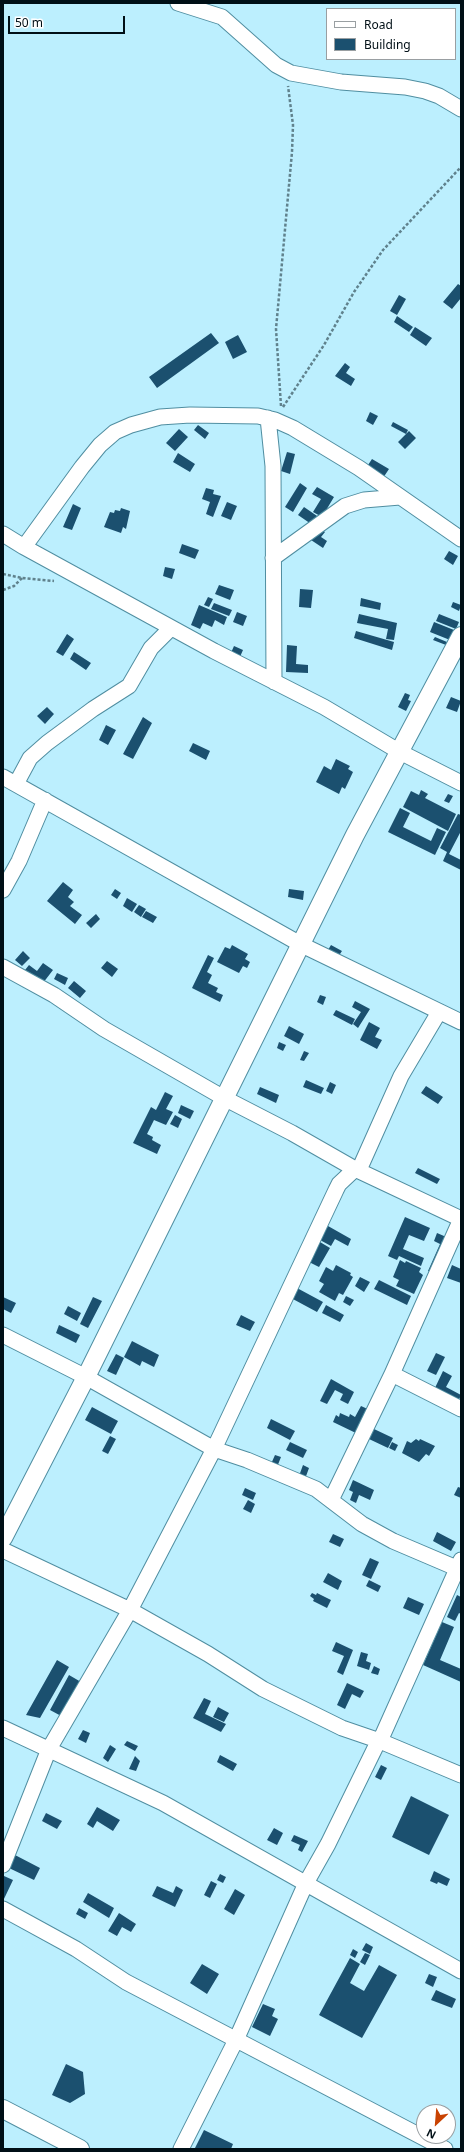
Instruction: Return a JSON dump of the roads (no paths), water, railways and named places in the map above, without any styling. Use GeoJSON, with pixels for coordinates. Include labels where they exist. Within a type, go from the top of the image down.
{"type":"FeatureCollection","features":[{"type":"Feature","properties":{"kind":"street"},"geometry":{"type":"LineString","coordinates":[[178,3],[222,17],[284,70],[296,74],[341,82],[425,90],[461,108]]}},
{"type":"Feature","properties":{"kind":"street"},"geometry":{"type":"LineString","coordinates":[[24,548],[100,445],[115,432],[132,425],[160,417],[221,415],[268,418],[293,428],[342,456],[461,539]]}},
{"type":"Feature","properties":{"kind":"street"},"geometry":{"type":"LineString","coordinates":[[268,418],[273,466],[274,682]]}},
{"type":"Feature","properties":{"kind":"street"},"geometry":{"type":"LineString","coordinates":[[273,558],[345,506],[364,500],[400,497]]}},
{"type":"Feature","properties":{"kind":"street"},"geometry":{"type":"LineString","coordinates":[[3,534],[24,548],[171,628],[324,707],[400,752],[461,783]]}},
{"type":"Feature","properties":{"kind":"street"},"geometry":{"type":"LineString","coordinates":[[171,628],[151,648],[129,686],[93,709],[47,743],[9,780],[302,945],[461,1022]]}},
{"type":"Feature","properties":{"kind":"street"},"geometry":{"type":"LineString","coordinates":[[3,1538],[86,1377],[224,1098],[302,945],[355,835],[461,636]]}},
{"type":"Feature","properties":{"kind":"street"},"geometry":{"type":"LineString","coordinates":[[3,890],[19,861],[45,800]]}},
{"type":"Feature","properties":{"kind":"street"},"geometry":{"type":"LineString","coordinates":[[3,967],[54,995],[104,1029],[224,1098],[292,1133],[357,1170],[461,1219],[392,1374],[331,1500]]}},
{"type":"Feature","properties":{"kind":"street"},"geometry":{"type":"LineString","coordinates":[[3,1865],[50,1749],[130,1610],[214,1449],[339,1184],[357,1170],[401,1076],[439,1012]]}},
{"type":"Feature","properties":{"kind":"street"},"geometry":{"type":"LineString","coordinates":[[3,1335],[86,1377],[214,1449],[298,1480],[316,1489],[362,1524],[393,1541],[460,1566],[380,1740],[328,1844],[306,1883],[236,2040],[181,2149]]}},
{"type":"Feature","properties":{"kind":"street"},"geometry":{"type":"LineString","coordinates":[[392,1374],[461,1409]]}},
{"type":"Feature","properties":{"kind":"street"},"geometry":{"type":"LineString","coordinates":[[3,1550],[130,1610],[208,1654],[263,1689],[342,1728],[380,1740],[461,1776]]}},
{"type":"Feature","properties":{"kind":"street"},"geometry":{"type":"LineString","coordinates":[[3,1728],[164,1803],[461,1971]]}},
{"type":"Feature","properties":{"kind":"street"},"geometry":{"type":"LineString","coordinates":[[3,1909],[76,1948],[126,1982],[446,2149]]}},
{"type":"Feature","properties":{"kind":"street"},"geometry":{"type":"LineString","coordinates":[[3,2109],[80,2149]]}}]}
